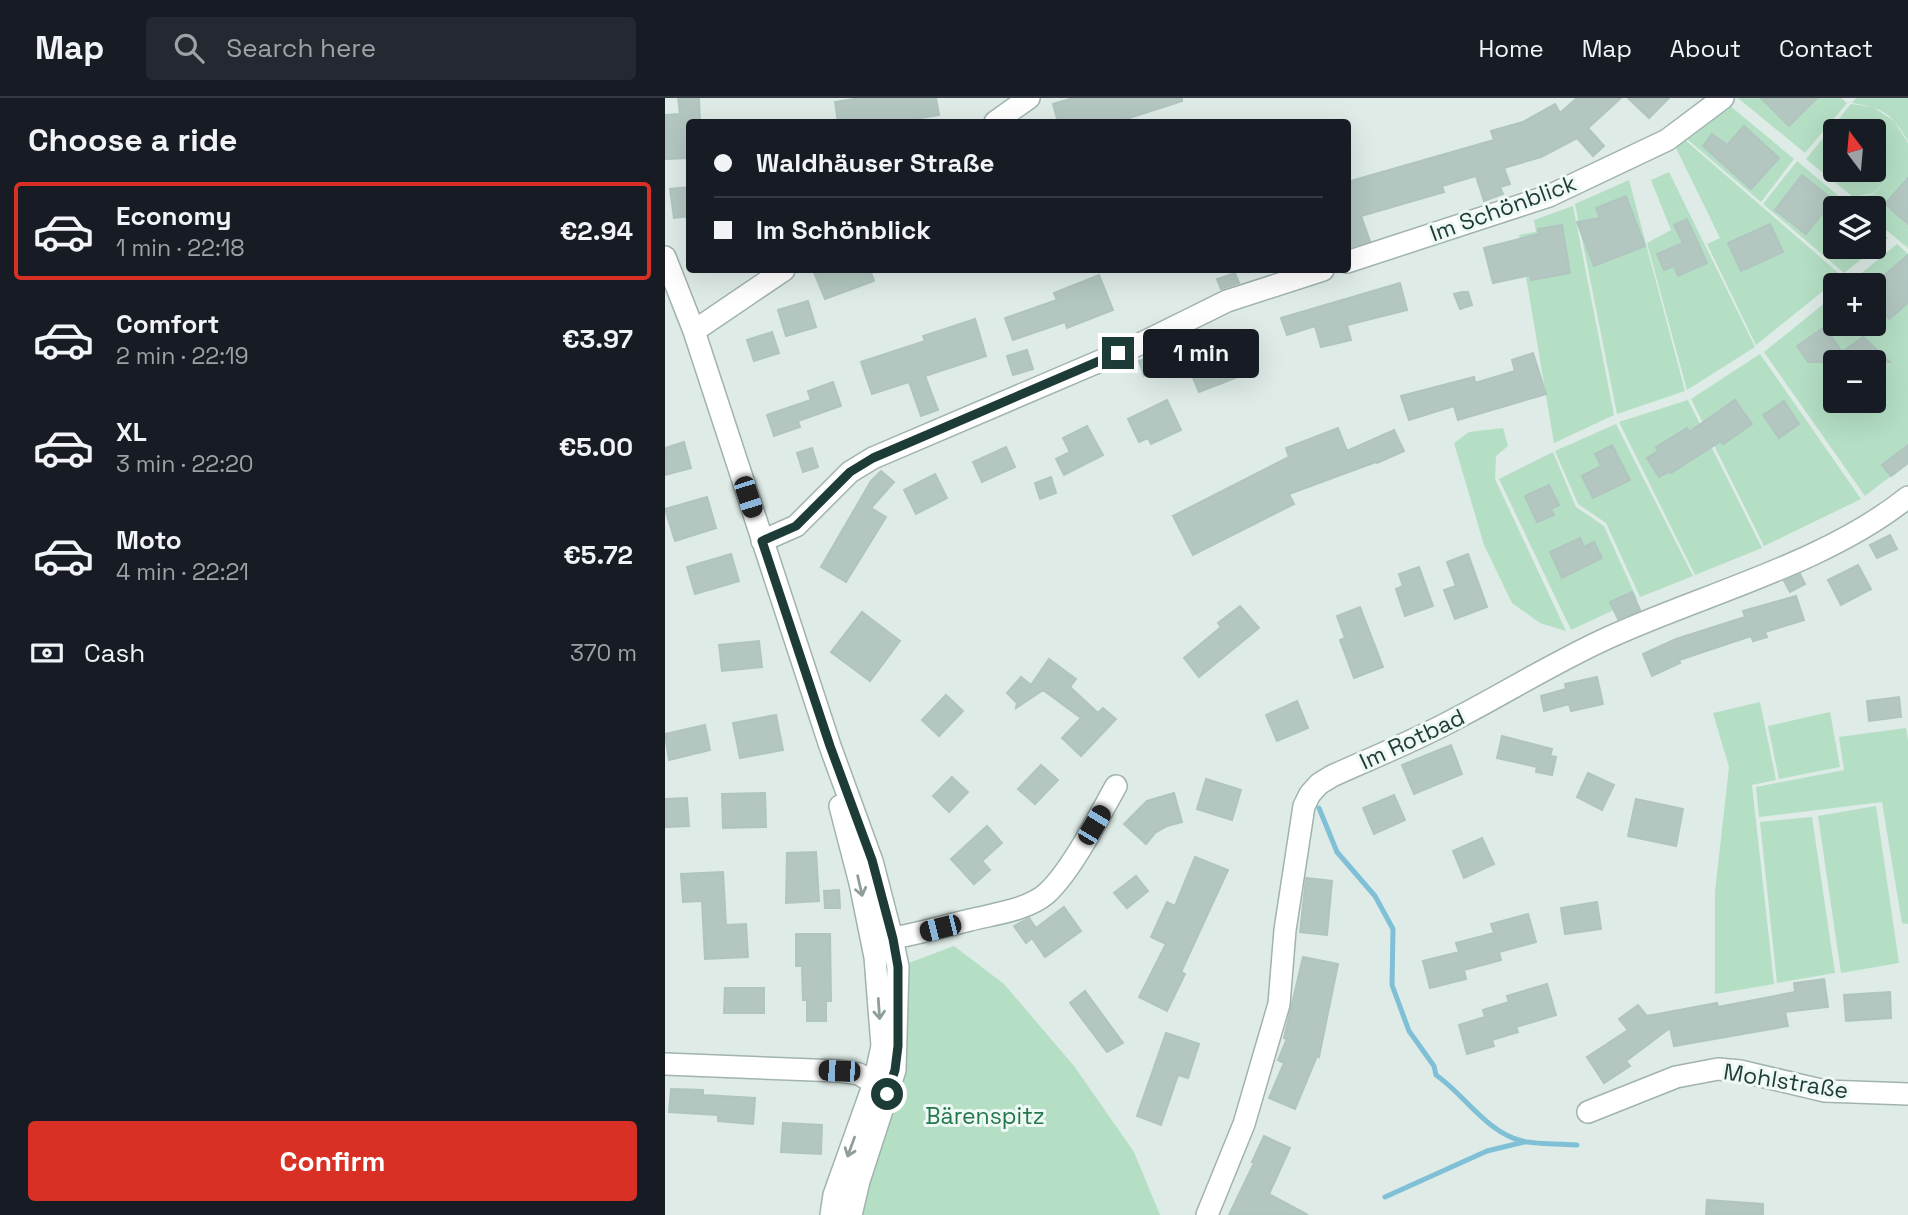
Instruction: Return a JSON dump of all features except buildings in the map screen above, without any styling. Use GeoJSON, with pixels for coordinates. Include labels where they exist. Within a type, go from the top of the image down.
{"type":"FeatureCollection","features":[{"type":"Feature","properties":{"kind":"street"},"geometry":{"type":"LineString","coordinates":[[999,119],[1029,98]]}},
{"type":"Feature","properties":{"kind":"street","name":"Im Schönblick"},"geometry":{"type":"LineString","coordinates":[[1351,261],[1549,196],[1667,140],[1723,98]]}},
{"type":"Feature","properties":{"kind":"street"},"geometry":{"type":"LineString","coordinates":[[665,257],[694,331],[830,746],[835,790],[860,883],[882,940],[875,957],[885,1085],[851,1215]]}},
{"type":"Feature","properties":{"kind":"street"},"geometry":{"type":"LineString","coordinates":[[694,331],[780,273]]}},
{"type":"Feature","properties":{"kind":"street"},"geometry":{"type":"LineString","coordinates":[[762,541],[796,526],[850,472],[873,458],[1140,344],[1227,301],[1314,273]]}},
{"type":"Feature","properties":{"kind":"street","name":"Im Rotbad"},"geometry":{"type":"LineString","coordinates":[[1207,1215],[1244,1125],[1279,1004],[1285,930],[1301,821],[1310,794],[1319,784],[1422,736],[1612,636],[1831,545],[1885,515],[1908,497]]}},
{"type":"Feature","properties":{"kind":"street"},"geometry":{"type":"LineString","coordinates":[[882,940],[1017,907],[1044,895],[1058,881],[1116,786]]}},
{"type":"Feature","properties":{"kind":"street"},"geometry":{"type":"LineString","coordinates":[[665,1056],[665,1064],[839,1071],[859,1074],[885,1085]]}},
{"type":"Feature","properties":{"kind":"street","name":"Mohlstraße"},"geometry":{"type":"LineString","coordinates":[[1588,1112],[1676,1077],[1718,1069],[1740,1071],[1825,1091],[1908,1094]]}},
{"type":"Feature","properties":{"kind":"street"},"geometry":{"type":"LineString","coordinates":[[831,1215],[834,1195],[885,1085]]}},
{"type":"Feature","properties":{"kind":"green space"},"geometry":{"type":"Polygon","coordinates":[[[1738,98],[1841,98],[1847,103],[1834,119],[1823,119],[1823,132],[1805,153],[1738,98]]]}},
{"type":"Feature","properties":{"kind":"green space"},"geometry":{"type":"Polygon","coordinates":[[[1856,98],[1908,98],[1908,141],[1886,113],[1852,103],[1856,98]]]}},
{"type":"Feature","properties":{"kind":"green space"},"geometry":{"type":"Polygon","coordinates":[[[1851,104],[1873,107],[1894,121],[1908,143],[1908,248],[1886,230],[1886,196],[1864,196],[1874,194],[1892,175],[1887,180],[1887,119],[1839,119],[1851,104]]]}},
{"type":"Feature","properties":{"kind":"green space"},"geometry":{"type":"Polygon","coordinates":[[[1729,105],[1794,159],[1761,202],[1687,139],[1729,105]]]}},
{"type":"Feature","properties":{"kind":"green space"},"geometry":{"type":"Polygon","coordinates":[[[1823,138],[1823,173],[1806,159],[1823,138]]]}},
{"type":"Feature","properties":{"kind":"green space"},"geometry":{"type":"Polygon","coordinates":[[[1685,140],[1839,273],[1823,273],[1823,291],[1756,345],[1707,244],[1720,238],[1676,148],[1685,140]]]}},
{"type":"Feature","properties":{"kind":"green space"},"geometry":{"type":"Polygon","coordinates":[[[1797,161],[1839,196],[1823,196],[1823,255],[1763,204],[1797,161]]]}},
{"type":"Feature","properties":{"kind":"green space"},"geometry":{"type":"Polygon","coordinates":[[[1669,172],[1755,347],[1687,390],[1647,243],[1671,230],[1651,180],[1669,172]]]}},
{"type":"Feature","properties":{"kind":"green space"},"geometry":{"type":"Polygon","coordinates":[[[1629,180],[1685,391],[1617,414],[1575,204],[1629,180]]]}},
{"type":"Feature","properties":{"kind":"green space"},"geometry":{"type":"Polygon","coordinates":[[[1834,182],[1885,182],[1874,193],[1852,196],[1834,182]]]}},
{"type":"Feature","properties":{"kind":"green space"},"geometry":{"type":"Polygon","coordinates":[[[1573,206],[1614,415],[1554,443],[1519,235],[1536,232],[1534,220],[1573,206]]]}},
{"type":"Feature","properties":{"kind":"green space"},"geometry":{"type":"Polygon","coordinates":[[[1897,244],[1908,254],[1908,463],[1865,496],[1764,352],[1823,304],[1823,336],[1886,336],[1886,273],[1862,273],[1879,259],[1886,259],[1886,253],[1897,244]]]}},
{"type":"Feature","properties":{"kind":"green space"},"geometry":{"type":"Polygon","coordinates":[[[1828,259],[1862,259],[1844,273],[1828,259]]]}},
{"type":"Feature","properties":{"kind":"green space"},"geometry":{"type":"Polygon","coordinates":[[[1760,354],[1861,499],[1764,546],[1691,399],[1760,354]]]}},
{"type":"Feature","properties":{"kind":"green space"},"geometry":{"type":"Polygon","coordinates":[[[1688,400],[1762,548],[1695,575],[1619,422],[1688,400]]]}},
{"type":"Feature","properties":{"kind":"green space"},"geometry":{"type":"Polygon","coordinates":[[[1616,424],[1693,576],[1640,597],[1606,523],[1578,504],[1555,451],[1616,424]]]}},
{"type":"Feature","properties":{"kind":"green space"},"geometry":{"type":"Polygon","coordinates":[[[1503,428],[1508,446],[1496,456],[1495,479],[1566,631],[1540,623],[1512,603],[1484,545],[1454,443],[1469,432],[1503,428]]]}},
{"type":"Feature","properties":{"kind":"green space"},"geometry":{"type":"Polygon","coordinates":[[[1553,452],[1576,507],[1604,526],[1637,599],[1571,630],[1499,479],[1553,452]]]}},
{"type":"Feature","properties":{"kind":"green space"},"geometry":{"type":"Polygon","coordinates":[[[1760,702],[1776,780],[1752,785],[1774,984],[1715,994],[1715,892],[1729,767],[1713,713],[1760,702]]]}},
{"type":"Feature","properties":{"kind":"green space"},"geometry":{"type":"Polygon","coordinates":[[[1830,712],[1840,767],[1779,779],[1768,726],[1830,712]]]}},
{"type":"Feature","properties":{"kind":"green space"},"geometry":{"type":"Polygon","coordinates":[[[1906,728],[1908,924],[1902,923],[1882,802],[1759,817],[1756,787],[1844,770],[1839,737],[1906,728]]]}},
{"type":"Feature","properties":{"kind":"green space"},"geometry":{"type":"Polygon","coordinates":[[[1876,806],[1899,963],[1841,973],[1818,816],[1876,806]]]}},
{"type":"Feature","properties":{"kind":"green space"},"geometry":{"type":"Polygon","coordinates":[[[1812,817],[1835,973],[1777,983],[1760,822],[1812,817]]]}},
{"type":"Feature","properties":{"kind":"green space","name":"Bärenspitz"},"geometry":{"type":"Polygon","coordinates":[[[954,946],[1004,984],[1074,1066],[1134,1152],[1160,1215],[851,1215],[898,967],[954,946]]]}},
{"type":"Feature","properties":{"kind":"waterway"},"geometry":{"type":"LineString","coordinates":[[1319,808],[1337,852],[1375,896],[1393,929],[1392,985],[1409,1031],[1434,1066],[1436,1075],[1497,1130],[1509,1136],[1527,1142],[1577,1145]]}},
{"type":"Feature","properties":{"kind":"waterway"},"geometry":{"type":"LineString","coordinates":[[1385,1197],[1487,1151],[1524,1142]]}},
{"type":"Feature","properties":{"kind":"route"},"geometry":{"type":"LineString","coordinates":[[887,1094],[895,1070],[898,1046],[898,967],[893,939],[872,860],[830,746],[762,541],[796,526],[850,472],[873,458],[1118,353]]}}]}
